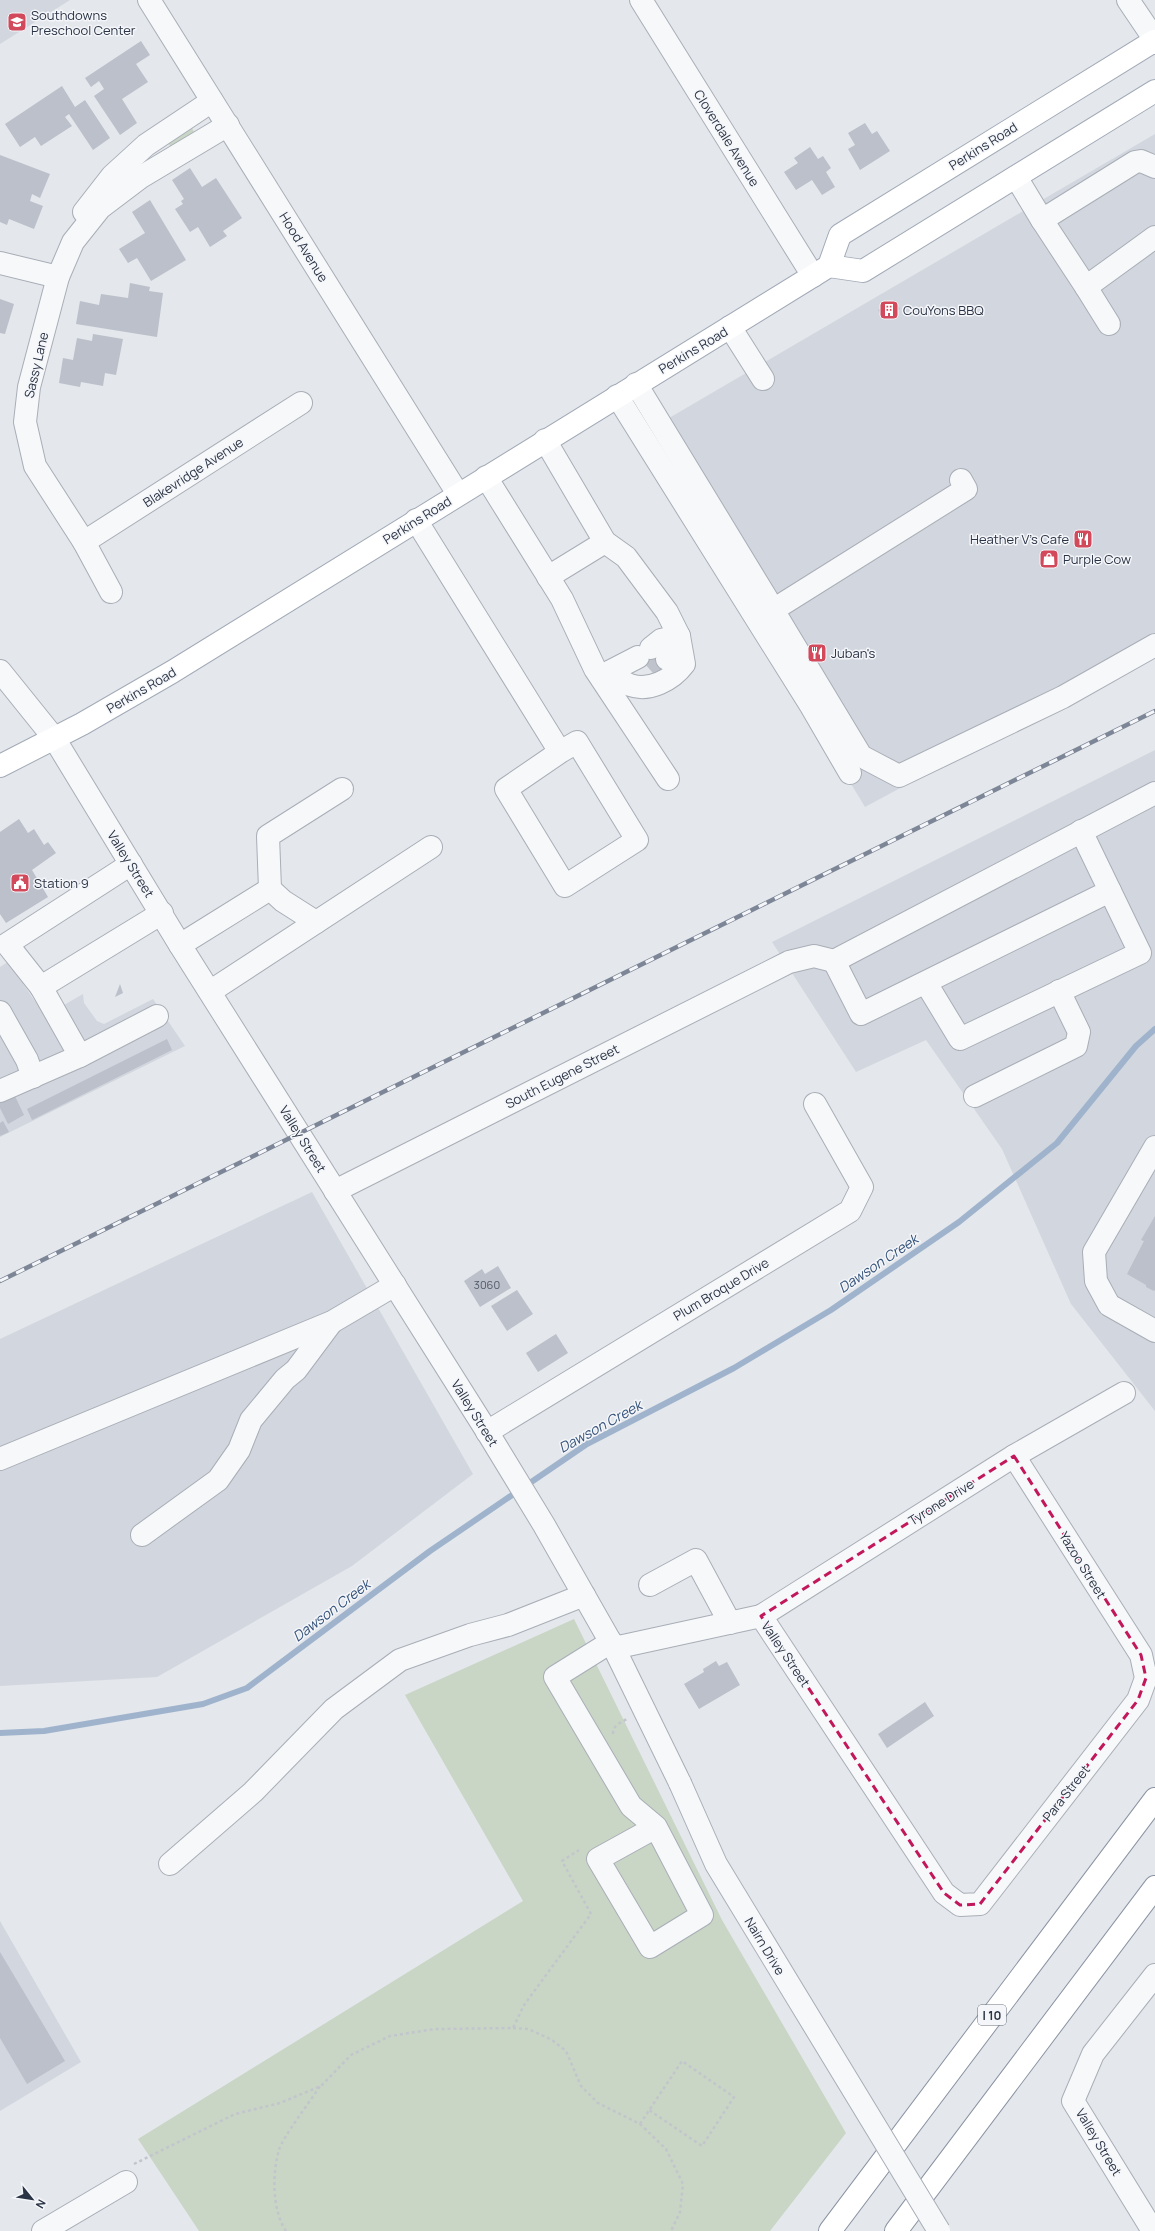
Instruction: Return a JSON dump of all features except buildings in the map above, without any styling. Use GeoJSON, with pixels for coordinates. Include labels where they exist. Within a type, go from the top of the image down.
{"type":"FeatureCollection","features":[{"type":"Feature","properties":{"kind":"main road","name":"Perkins Road"},"geometry":{"type":"LineString","coordinates":[[0,766],[54,738],[172,672],[486,476],[821,271],[840,235],[1155,41]]}},
{"type":"Feature","properties":{"kind":"main road"},"geometry":{"type":"LineString","coordinates":[[821,271],[863,271],[1155,91]]}},
{"type":"Feature","properties":{"kind":"main road","name":"I 10"},"geometry":{"type":"LineString","coordinates":[[830,2231],[1155,1799]]}},
{"type":"Feature","properties":{"kind":"main road"},"geometry":{"type":"LineString","coordinates":[[896,2231],[1155,1887]]}},
{"type":"Feature","properties":{"kind":"street","name":"Hood Avenue"},"geometry":{"type":"LineString","coordinates":[[149,0],[458,494]]}},
{"type":"Feature","properties":{"kind":"street","name":"Cloverdale Avenue"},"geometry":{"type":"LineString","coordinates":[[641,0],[821,271]]}},
{"type":"Feature","properties":{"kind":"street"},"geometry":{"type":"LineString","coordinates":[[1128,0],[1155,41]]}},
{"type":"Feature","properties":{"kind":"street","name":"Sassy Lane"},"geometry":{"type":"LineString","coordinates":[[111,592],[84,542],[35,466],[25,422],[29,387],[58,276],[74,242],[85,208],[112,176],[146,146],[212,101]]}},
{"type":"Feature","properties":{"kind":"street","name":"Sassy Lane"},"geometry":{"type":"LineString","coordinates":[[74,242],[100,208],[141,177],[228,125]]}},
{"type":"Feature","properties":{"kind":"street"},"geometry":{"type":"LineString","coordinates":[[1042,220],[1135,162],[1141,161],[1155,167]]}},
{"type":"Feature","properties":{"kind":"street"},"geometry":{"type":"LineString","coordinates":[[1016,177],[1109,324]]}},
{"type":"Feature","properties":{"kind":"street"},"geometry":{"type":"LineString","coordinates":[[1086,287],[1155,237]]}},
{"type":"Feature","properties":{"kind":"street"},"geometry":{"type":"LineString","coordinates":[[0,263],[58,276]]}},
{"type":"Feature","properties":{"kind":"street"},"geometry":{"type":"LineString","coordinates":[[730,327],[763,379]]}},
{"type":"Feature","properties":{"kind":"street"},"geometry":{"type":"LineString","coordinates":[[636,384],[767,599]]}},
{"type":"Feature","properties":{"kind":"street"},"geometry":{"type":"LineString","coordinates":[[617,396],[811,706],[850,773]]}},
{"type":"Feature","properties":{"kind":"street","name":"Blakevridge Avenue"},"geometry":{"type":"LineString","coordinates":[[84,542],[302,403]]}},
{"type":"Feature","properties":{"kind":"street"},"geometry":{"type":"LineString","coordinates":[[545,440],[606,542],[626,558],[667,612],[679,636],[684,664],[678,672],[652,687],[630,685],[602,671]]}},
{"type":"Feature","properties":{"kind":"street"},"geometry":{"type":"LineString","coordinates":[[486,476],[562,599],[602,671],[668,779]]}},
{"type":"Feature","properties":{"kind":"street"},"geometry":{"type":"LineString","coordinates":[[961,480],[966,490],[773,610],[861,756],[899,776],[1063,697],[1155,645]]}},
{"type":"Feature","properties":{"kind":"street"},"geometry":{"type":"LineString","coordinates":[[416,520],[560,752]]}},
{"type":"Feature","properties":{"kind":"street"},"geometry":{"type":"LineString","coordinates":[[548,577],[606,542]]}},
{"type":"Feature","properties":{"kind":"street"},"geometry":{"type":"LineString","coordinates":[[602,671],[636,675],[652,659],[677,648],[679,636]]}},
{"type":"Feature","properties":{"kind":"street","name":"Valley Street"},"geometry":{"type":"LineString","coordinates":[[3,683],[54,738],[180,944],[211,991],[544,1525],[612,1645],[761,1616],[944,1893],[960,1906],[980,1904]]}},
{"type":"Feature","properties":{"kind":"street"},"geometry":{"type":"LineString","coordinates":[[577,742],[637,840],[565,886],[506,789],[560,752],[577,742]]}},
{"type":"Feature","properties":{"kind":"street"},"geometry":{"type":"LineString","coordinates":[[316,922],[283,901],[270,889],[268,836],[342,789]]}},
{"type":"Feature","properties":{"kind":"street"},"geometry":{"type":"LineString","coordinates":[[1110,891],[861,1014],[834,961],[1155,793]]}},
{"type":"Feature","properties":{"kind":"street"},"geometry":{"type":"LineString","coordinates":[[926,982],[960,1039],[1140,953],[1081,832]]}},
{"type":"Feature","properties":{"kind":"street"},"geometry":{"type":"LineString","coordinates":[[211,991],[431,847]]}},
{"type":"Feature","properties":{"kind":"street"},"geometry":{"type":"LineString","coordinates":[[80,1056],[41,987],[4,938],[131,864]]}},
{"type":"Feature","properties":{"kind":"street"},"geometry":{"type":"LineString","coordinates":[[180,944],[270,889]]}},
{"type":"Feature","properties":{"kind":"street"},"geometry":{"type":"LineString","coordinates":[[41,987],[162,913]]}},
{"type":"Feature","properties":{"kind":"street","name":"South Eugene Street"},"geometry":{"type":"LineString","coordinates":[[335,1191],[789,962],[814,956],[834,961]]}},
{"type":"Feature","properties":{"kind":"street"},"geometry":{"type":"LineString","coordinates":[[975,1096],[1076,1046],[1079,1032],[1059,991]]}},
{"type":"Feature","properties":{"kind":"street"},"geometry":{"type":"LineString","coordinates":[[0,1012],[26,1060],[33,1077]]}},
{"type":"Feature","properties":{"kind":"street"},"geometry":{"type":"LineString","coordinates":[[0,1091],[80,1056],[157,1016]]}},
{"type":"Feature","properties":{"kind":"street","name":"Plum Broque Drive"},"geometry":{"type":"LineString","coordinates":[[487,1433],[850,1211],[862,1187],[815,1104]]}},
{"type":"Feature","properties":{"kind":"street"},"geometry":{"type":"LineString","coordinates":[[1155,1147],[1094,1252],[1096,1281],[1109,1305],[1155,1331]]}},
{"type":"Feature","properties":{"kind":"street"},"geometry":{"type":"LineString","coordinates":[[0,1459],[332,1322],[395,1285]]}},
{"type":"Feature","properties":{"kind":"street"},"geometry":{"type":"LineString","coordinates":[[142,1535],[218,1480],[239,1450],[251,1420],[285,1379],[296,1370],[332,1322]]}},
{"type":"Feature","properties":{"kind":"street","name":"Tyrone Drive"},"geometry":{"type":"LineString","coordinates":[[761,1616],[1014,1456],[1124,1393]]}},
{"type":"Feature","properties":{"kind":"street","name":"Yazoo Street"},"geometry":{"type":"LineString","coordinates":[[1014,1456],[1141,1655],[1146,1678]]}},
{"type":"Feature","properties":{"kind":"street"},"geometry":{"type":"LineString","coordinates":[[650,1585],[696,1560],[730,1623]]}},
{"type":"Feature","properties":{"kind":"street"},"geometry":{"type":"LineString","coordinates":[[170,1864],[253,1792],[334,1708],[400,1660],[470,1635],[508,1625],[584,1595]]}},
{"type":"Feature","properties":{"kind":"street"},"geometry":{"type":"LineString","coordinates":[[612,1645],[555,1677],[631,1806],[656,1827],[702,1915],[650,1947],[598,1859],[656,1827]]}},
{"type":"Feature","properties":{"kind":"street","name":"Nairn Drive"},"geometry":{"type":"LineString","coordinates":[[612,1645],[680,1783],[716,1864],[939,2231]]}},
{"type":"Feature","properties":{"kind":"street","name":"Para Street"},"geometry":{"type":"LineString","coordinates":[[980,1904],[1138,1700],[1146,1678]]}},
{"type":"Feature","properties":{"kind":"street","name":"Valley Street"},"geometry":{"type":"LineString","coordinates":[[1153,2231],[1073,2101],[1093,2054],[1155,1975]]}},
{"type":"Feature","properties":{"kind":"street"},"geometry":{"type":"LineString","coordinates":[[43,2231],[129,2173]]}},
{"type":"Feature","properties":{"kind":"path"},"geometry":{"type":"LineString","coordinates":[[613,1735],[613,1729],[616,1724],[628,1719]]}},
{"type":"Feature","properties":{"kind":"path"},"geometry":{"type":"LineString","coordinates":[[513,2028],[524,2005],[591,1914],[562,1861],[581,1848]]}},
{"type":"Feature","properties":{"kind":"path"},"geometry":{"type":"LineString","coordinates":[[286,2231],[282,2224],[274,2188],[279,2149],[321,2086],[351,2055],[390,2036],[435,2029],[513,2028],[528,2029],[552,2040],[566,2051],[581,2086],[598,2103],[640,2124],[666,2149],[683,2184],[680,2212],[671,2231]]}},
{"type":"Feature","properties":{"kind":"path"},"geometry":{"type":"LineString","coordinates":[[640,2124],[649,2110],[682,2061],[734,2097],[702,2146],[649,2110]]}},
{"type":"Feature","properties":{"kind":"path"},"geometry":{"type":"LineString","coordinates":[[129,2173],[235,2114],[280,2104],[321,2086]]}},
{"type":"Feature","properties":{"kind":"highlighted area"},"geometry":{"type":"Polygon","coordinates":[[[1014,1456],[1141,1655],[1146,1678],[1138,1700],[980,1904],[960,1905],[944,1893],[761,1616],[1014,1456]]]}},
{"type":"Feature","properties":{"kind":"shaded area","name":"Southdowns Preschool Center"},"geometry":{"type":"Polygon","coordinates":[[[0,0],[70,0],[0,44],[0,0]]]}},
{"type":"Feature","properties":{"kind":"shaded area"},"geometry":{"type":"Polygon","coordinates":[[[1155,134],[1155,651],[865,807],[640,435],[1155,134]]]}},
{"type":"Feature","properties":{"kind":"shaded area"},"geometry":{"type":"Polygon","coordinates":[[[1155,750],[1155,1411],[1071,1304],[1002,1149],[926,1040],[856,1072],[772,942],[1155,750]]]}},
{"type":"Feature","properties":{"kind":"shaded area"},"geometry":{"type":"Polygon","coordinates":[[[8,962],[45,1016],[83,994],[84,1003],[97,1021],[104,1024],[153,999],[185,1046],[0,1137],[0,967],[8,962]]]}},
{"type":"Feature","properties":{"kind":"shaded area"},"geometry":{"type":"Polygon","coordinates":[[[312,1192],[473,1474],[352,1566],[157,1677],[0,1686],[0,1339],[312,1192]]]}},
{"type":"Feature","properties":{"kind":"shaded area"},"geometry":{"type":"Polygon","coordinates":[[[0,1921],[81,2062],[0,2111],[0,1921]]]}},
{"type":"Feature","properties":{"kind":"green space"},"geometry":{"type":"Polygon","coordinates":[[[191,126],[194,132],[171,147],[167,142],[191,126]]]}},
{"type":"Feature","properties":{"kind":"green space"},"geometry":{"type":"Polygon","coordinates":[[[574,1619],[722,1920],[846,2133],[770,2231],[199,2231],[138,2139],[523,1901],[405,1695],[574,1619]]]}},
{"type":"Feature","properties":{"kind":"waterway","name":"Dawson Creek"},"geometry":{"type":"LineString","coordinates":[[0,1733],[44,1731],[203,1704],[247,1688],[430,1551],[587,1444],[734,1368],[831,1310],[959,1222],[1057,1143],[1136,1046],[1155,1029]]}},
{"type":"Feature","properties":{"kind":"tunnel"},"geometry":{"type":"LineString","coordinates":[[652,672],[667,659]]}},
{"type":"Feature","properties":{"kind":"railway"},"geometry":{"type":"LineString","coordinates":[[0,1281],[1155,711]]}},
{"type":"Feature","properties":{"kind":"place","name":"Southdowns Preschool Center"},"geometry":{"type":"Point","coordinates":[17,22]}},
{"type":"Feature","properties":{"kind":"place","name":"CouYons BBQ"},"geometry":{"type":"Point","coordinates":[889,310]}},
{"type":"Feature","properties":{"kind":"place","name":"Heather V's Cafe"},"geometry":{"type":"Point","coordinates":[1083,539]}},
{"type":"Feature","properties":{"kind":"place","name":"Purple Cow"},"geometry":{"type":"Point","coordinates":[1049,559]}},
{"type":"Feature","properties":{"kind":"place","name":"Juban's"},"geometry":{"type":"Point","coordinates":[817,653]}},
{"type":"Feature","properties":{"kind":"place","name":"Station 9"},"geometry":{"type":"Point","coordinates":[20,883]}}]}
